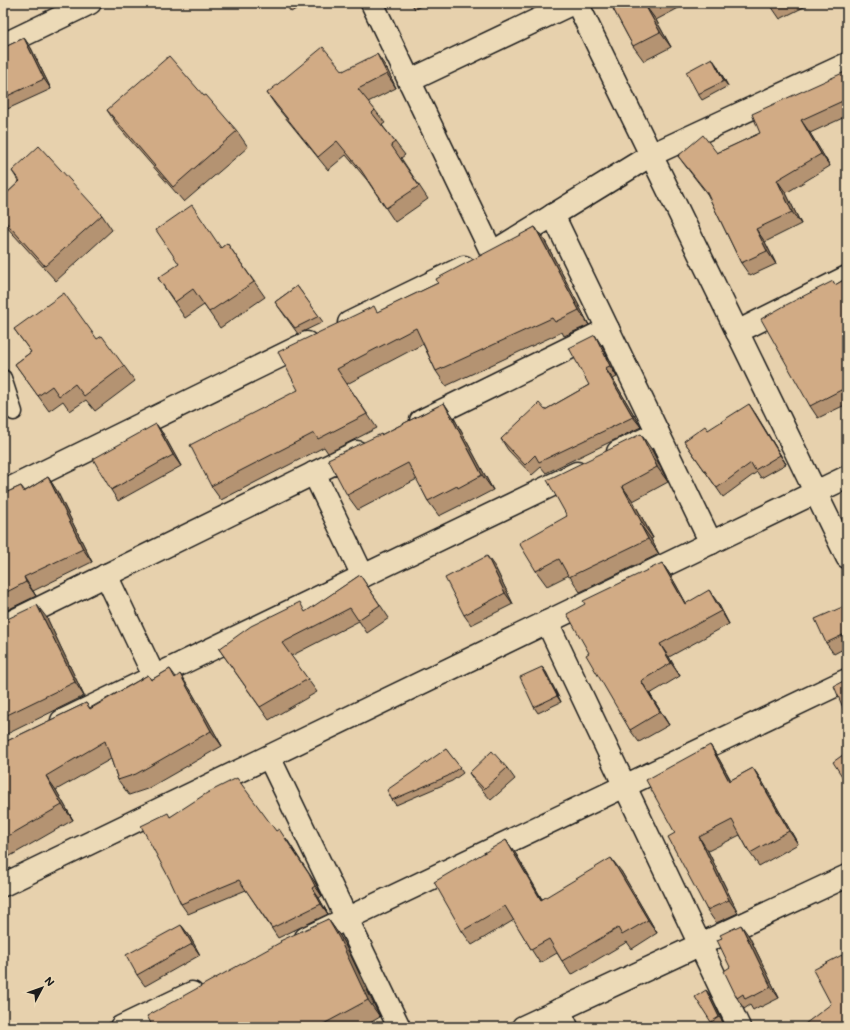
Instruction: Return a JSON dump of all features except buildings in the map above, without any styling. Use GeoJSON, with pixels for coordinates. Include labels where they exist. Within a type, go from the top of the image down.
{"type":"FeatureCollection","features":[{"type":"Feature","properties":{"kind":"street"},"geometry":{"type":"LineString","coordinates":[[3,45],[90,3]]}},
{"type":"Feature","properties":{"kind":"street"},"geometry":{"type":"LineString","coordinates":[[372,3],[492,253]]}},
{"type":"Feature","properties":{"kind":"street"},"geometry":{"type":"LineString","coordinates":[[408,80],[573,3]]}},
{"type":"Feature","properties":{"kind":"street"},"geometry":{"type":"LineString","coordinates":[[576,3],[847,557]]}},
{"type":"Feature","properties":{"kind":"street"},"geometry":{"type":"LineString","coordinates":[[3,492],[492,253],[651,155],[847,64]]}},
{"type":"Feature","properties":{"kind":"street"},"geometry":{"type":"LineString","coordinates":[[553,215],[711,543]]}},
{"type":"Feature","properties":{"kind":"street"},"geometry":{"type":"LineString","coordinates":[[737,332],[847,277]]}},
{"type":"Feature","properties":{"kind":"street"},"geometry":{"type":"LineString","coordinates":[[400,431],[608,329]]}},
{"type":"Feature","properties":{"kind":"street"},"geometry":{"type":"LineString","coordinates":[[46,728],[658,433]]}},
{"type":"Feature","properties":{"kind":"street"},"geometry":{"type":"LineString","coordinates":[[3,626],[372,445]]}},
{"type":"Feature","properties":{"kind":"street"},"geometry":{"type":"LineString","coordinates":[[314,473],[363,576]]}},
{"type":"Feature","properties":{"kind":"street"},"geometry":{"type":"LineString","coordinates":[[3,885],[847,477]]}},
{"type":"Feature","properties":{"kind":"street"},"geometry":{"type":"LineString","coordinates":[[106,575],[154,676]]}},
{"type":"Feature","properties":{"kind":"street"},"geometry":{"type":"LineString","coordinates":[[547,622],[739,1027]]}},
{"type":"Feature","properties":{"kind":"street"},"geometry":{"type":"LineString","coordinates":[[291,946],[847,680]]}},
{"type":"Feature","properties":{"kind":"street"},"geometry":{"type":"LineString","coordinates":[[269,757],[399,1027]]}},
{"type":"Feature","properties":{"kind":"street"},"geometry":{"type":"LineString","coordinates":[[523,1027],[563,1019],[700,945],[847,876]]}},
{"type":"Feature","properties":{"kind":"street"},"geometry":{"type":"LineString","coordinates":[[121,1027],[213,983]]}},
{"type":"Feature","properties":{"kind":"lane"},"geometry":{"type":"LineString","coordinates":[[3,378],[14,412]]}}]}
